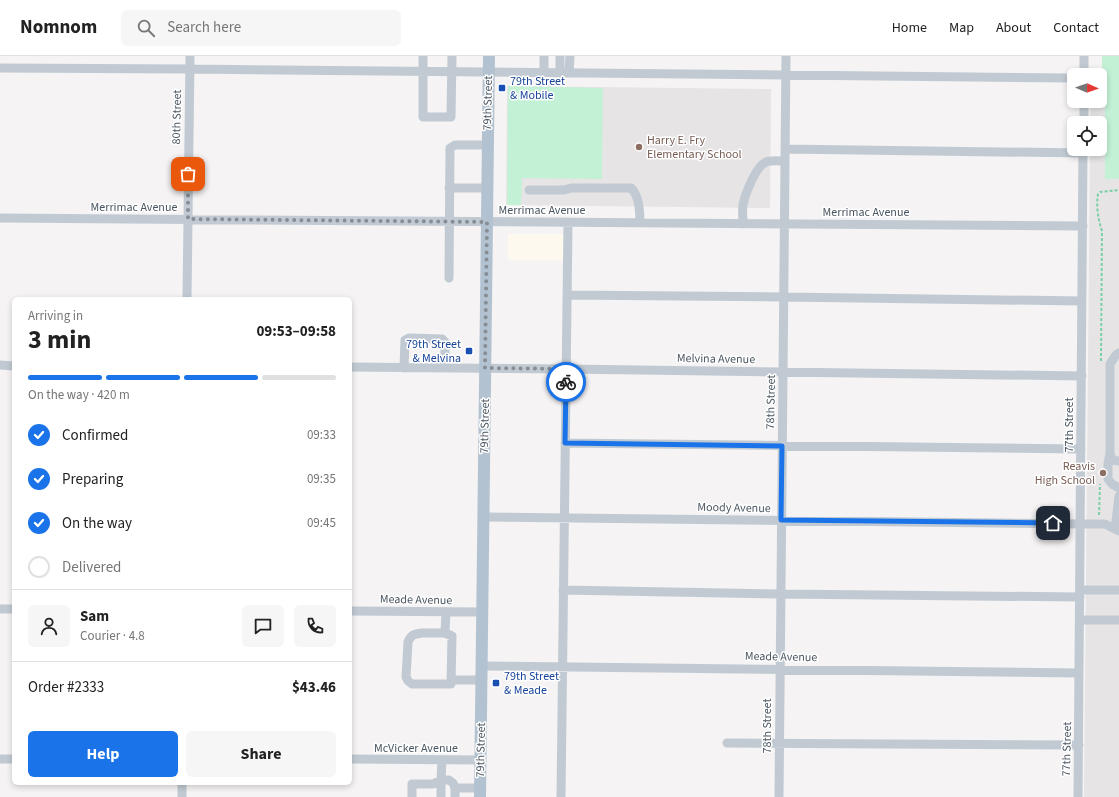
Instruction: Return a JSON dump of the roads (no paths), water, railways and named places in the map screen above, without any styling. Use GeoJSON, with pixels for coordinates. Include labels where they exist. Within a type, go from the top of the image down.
{"type":"FeatureCollection","features":[{"type":"Feature","properties":{"kind":"main road","name":"79th Street"},"geometry":{"type":"LineString","coordinates":[[481,793],[489,56]]}},
{"type":"Feature","properties":{"kind":"street","name":"80th Street"},"geometry":{"type":"LineString","coordinates":[[186,297],[190,56]]}},
{"type":"Feature","properties":{"kind":"street"},"geometry":{"type":"LineString","coordinates":[[423,56],[423,117],[451,117],[452,56]]}},
{"type":"Feature","properties":{"kind":"street"},"geometry":{"type":"LineString","coordinates":[[544,56],[544,73]]}},
{"type":"Feature","properties":{"kind":"street"},"geometry":{"type":"LineString","coordinates":[[560,56],[565,73]]}},
{"type":"Feature","properties":{"kind":"street"},"geometry":{"type":"LineString","coordinates":[[565,73],[570,56]]}},
{"type":"Feature","properties":{"kind":"street","name":"78th Street"},"geometry":{"type":"LineString","coordinates":[[779,797],[786,56]]}},
{"type":"Feature","properties":{"kind":"street"},"geometry":{"type":"LineString","coordinates":[[1084,56],[1084,68]]}},
{"type":"Feature","properties":{"kind":"street"},"geometry":{"type":"LineString","coordinates":[[0,68],[786,74],[1067,78]]}},
{"type":"Feature","properties":{"kind":"street"},"geometry":{"type":"LineString","coordinates":[[449,278],[450,148],[455,145],[488,145]]}},
{"type":"Feature","properties":{"kind":"street"},"geometry":{"type":"LineString","coordinates":[[785,149],[1067,151]]}},
{"type":"Feature","properties":{"kind":"street","name":"77th Street"},"geometry":{"type":"LineString","coordinates":[[1078,797],[1083,156]]}},
{"type":"Feature","properties":{"kind":"street"},"geometry":{"type":"LineString","coordinates":[[743,224],[743,206],[746,190],[750,186],[760,166],[768,161],[785,161]]}},
{"type":"Feature","properties":{"kind":"street"},"geometry":{"type":"LineString","coordinates":[[449,188],[487,188]]}},
{"type":"Feature","properties":{"kind":"street"},"geometry":{"type":"LineString","coordinates":[[529,190],[631,188],[635,191],[640,223]]}},
{"type":"Feature","properties":{"kind":"street","name":"Merrimac Avenue"},"geometry":{"type":"LineString","coordinates":[[0,218],[1083,226]]}},
{"type":"Feature","properties":{"kind":"street"},"geometry":{"type":"LineString","coordinates":[[561,797],[568,222]]}},
{"type":"Feature","properties":{"kind":"street"},"geometry":{"type":"LineString","coordinates":[[567,295],[1082,301]]}},
{"type":"Feature","properties":{"kind":"street"},"geometry":{"type":"LineString","coordinates":[[404,368],[404,340],[409,338],[442,339],[445,342],[445,368]]}},
{"type":"Feature","properties":{"kind":"street"},"geometry":{"type":"LineString","coordinates":[[1119,353],[1110,364],[1115,404],[1108,464],[1108,479],[1112,484],[1119,488]]}},
{"type":"Feature","properties":{"kind":"street"},"geometry":{"type":"LineString","coordinates":[[0,365],[12,366]]}},
{"type":"Feature","properties":{"kind":"street","name":"Melvina Avenue"},"geometry":{"type":"LineString","coordinates":[[352,367],[1082,376]]}},
{"type":"Feature","properties":{"kind":"street"},"geometry":{"type":"LineString","coordinates":[[565,443],[1081,449]]}},
{"type":"Feature","properties":{"kind":"street"},"geometry":{"type":"LineString","coordinates":[[1110,453],[1112,460],[1119,461]]}},
{"type":"Feature","properties":{"kind":"street"},"geometry":{"type":"LineString","coordinates":[[1117,530],[1119,496]]}},
{"type":"Feature","properties":{"kind":"street","name":"Moody Avenue"},"geometry":{"type":"LineString","coordinates":[[484,517],[1105,524],[1117,530]]}},
{"type":"Feature","properties":{"kind":"street"},"geometry":{"type":"LineString","coordinates":[[564,590],[781,594],[1080,594],[1119,590]]}},
{"type":"Feature","properties":{"kind":"street"},"geometry":{"type":"LineString","coordinates":[[0,609],[12,609]]}},
{"type":"Feature","properties":{"kind":"street","name":"Meade Avenue"},"geometry":{"type":"LineString","coordinates":[[352,611],[482,612]]}},
{"type":"Feature","properties":{"kind":"street"},"geometry":{"type":"LineString","coordinates":[[445,633],[446,612]]}},
{"type":"Feature","properties":{"kind":"street"},"geometry":{"type":"LineString","coordinates":[[1080,620],[1119,620]]}},
{"type":"Feature","properties":{"kind":"street"},"geometry":{"type":"LineString","coordinates":[[451,682],[452,636],[445,633],[422,633],[414,634],[410,637],[408,642],[406,677],[412,684],[451,682],[482,680]]}},
{"type":"Feature","properties":{"kind":"street","name":"Meade Avenue"},"geometry":{"type":"LineString","coordinates":[[482,666],[1079,673]]}},
{"type":"Feature","properties":{"kind":"street"},"geometry":{"type":"LineString","coordinates":[[727,743],[1079,745]]}},
{"type":"Feature","properties":{"kind":"street"},"geometry":{"type":"LineString","coordinates":[[0,759],[12,759]]}},
{"type":"Feature","properties":{"kind":"street","name":"McVicker Avenue"},"geometry":{"type":"LineString","coordinates":[[352,760],[481,760]]}},
{"type":"Feature","properties":{"kind":"street"},"geometry":{"type":"LineString","coordinates":[[441,797],[442,760]]}},
{"type":"Feature","properties":{"kind":"street"},"geometry":{"type":"LineString","coordinates":[[412,797],[412,784],[433,784],[441,780],[449,780],[453,782],[455,792],[481,793]]}},
{"type":"Feature","properties":{"kind":"street"},"geometry":{"type":"LineString","coordinates":[[182,785],[182,797]]}},
{"type":"Feature","properties":{"kind":"place","name":"79th Street & Mobile"},"geometry":{"type":"Point","coordinates":[502,88]}},
{"type":"Feature","properties":{"kind":"place","name":"Harry E. Fry Elementary School"},"geometry":{"type":"Point","coordinates":[639,147]}},
{"type":"Feature","properties":{"kind":"place","name":"79th Street & Melvina"},"geometry":{"type":"Point","coordinates":[469,351]}},
{"type":"Feature","properties":{"kind":"place","name":"Reavis High School"},"geometry":{"type":"Point","coordinates":[1103,473]}},
{"type":"Feature","properties":{"kind":"place","name":"79th Street & Meade"},"geometry":{"type":"Point","coordinates":[496,683]}}]}
